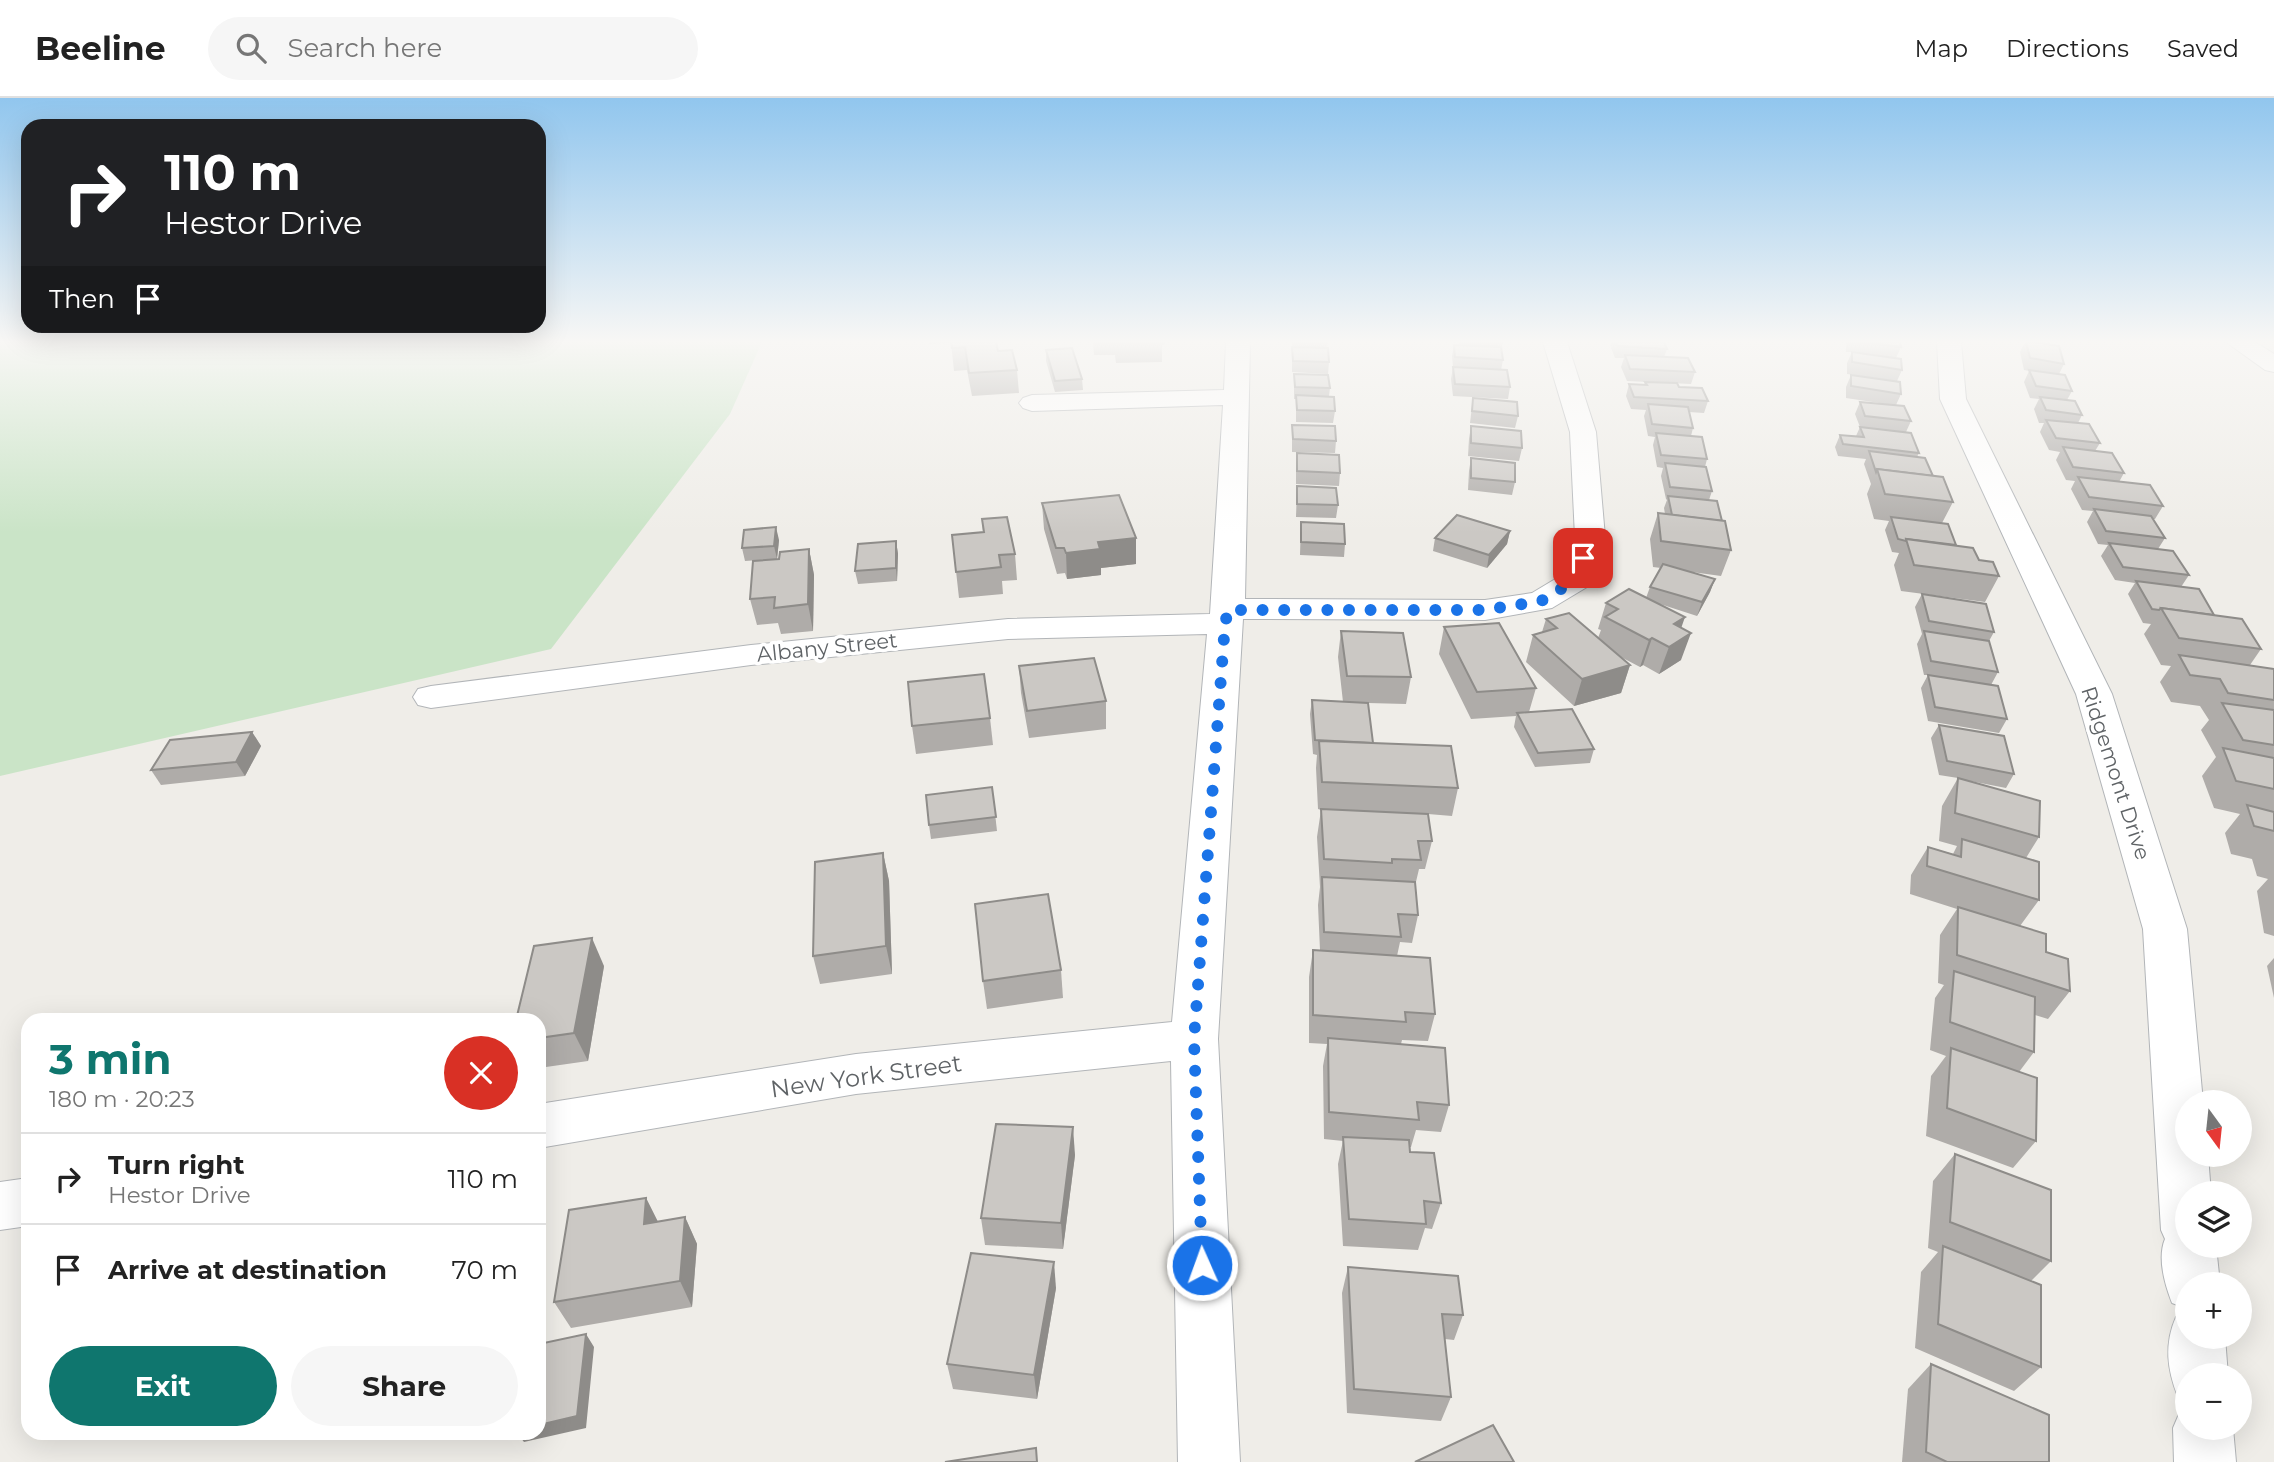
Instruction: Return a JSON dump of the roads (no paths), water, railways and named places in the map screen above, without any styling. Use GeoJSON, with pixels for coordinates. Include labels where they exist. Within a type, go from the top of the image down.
{"type":"FeatureCollection","features":[{"type":"Feature","properties":{"kind":"street"},"geometry":{"type":"LineString","coordinates":[[1209,1462],[1194,1039],[1227,617],[1238,406]]}},
{"type":"Feature","properties":{"kind":"street","name":"Albany Street"},"geometry":{"type":"LineString","coordinates":[[431,697],[751,655],[1008,629],[1227,617],[1485,610],[1541,601],[1576,580],[1590,537],[1583,432],[1575,406]]}},
{"type":"Feature","properties":{"kind":"street","name":"Ridgemont Drive"},"geometry":{"type":"LineString","coordinates":[[1956,406],[2094,694],[2165,929],[2184,1181]]}},
{"type":"Feature","properties":{"kind":"street","name":"New York Street"},"geometry":{"type":"LineString","coordinates":[[546,1125],[856,1074],[1194,1039]]}},
{"type":"Feature","properties":{"kind":"street"},"geometry":{"type":"LineString","coordinates":[[0,1206],[21,1203]]}},
{"type":"Feature","properties":{"kind":"street"},"geometry":{"type":"LineString","coordinates":[[2204,1440],[2205,1462]]}}]}
